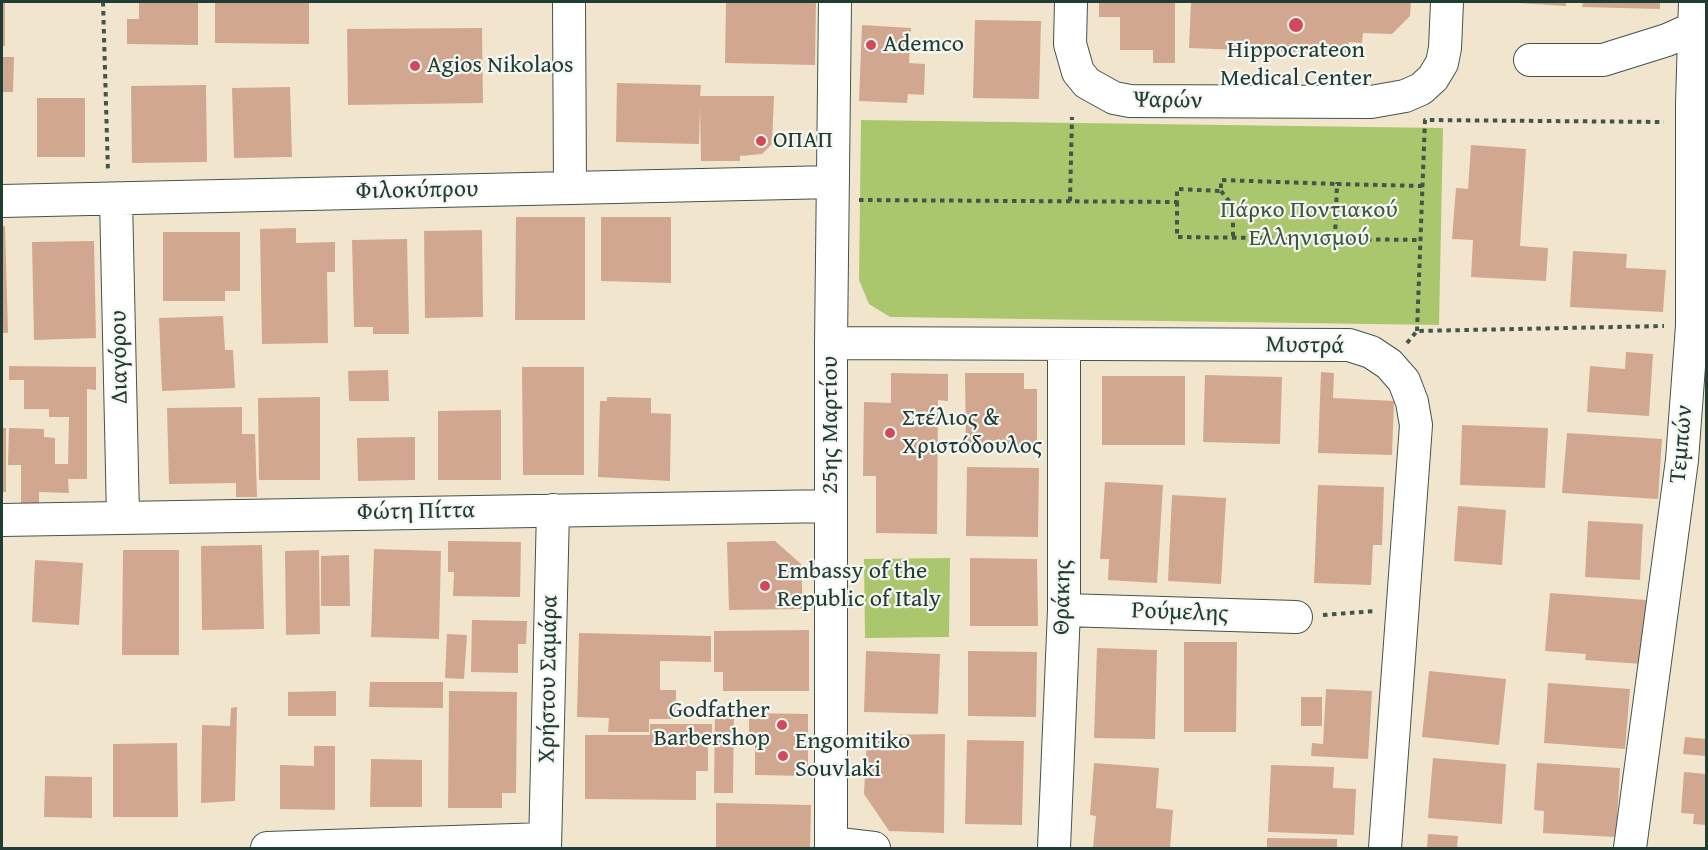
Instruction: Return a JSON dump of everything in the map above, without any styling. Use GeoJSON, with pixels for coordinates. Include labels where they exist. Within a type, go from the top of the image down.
{"type":"FeatureCollection","features":[{"type":"Feature","properties":{"kind":"street"},"geometry":{"type":"LineString","coordinates":[[569,2],[570,187]]}},
{"type":"Feature","properties":{"kind":"street","name":"25ης Μαρτίου"},"geometry":{"type":"LineString","coordinates":[[831,846],[831,343],[844,191],[836,2]]}},
{"type":"Feature","properties":{"kind":"street","name":"Ψαρών"},"geometry":{"type":"LineString","coordinates":[[1071,2],[1070,44],[1078,72],[1087,83],[1114,98],[1130,101],[1371,102],[1405,96],[1421,89],[1442,63],[1448,2]]}},
{"type":"Feature","properties":{"kind":"street"},"geometry":{"type":"LineString","coordinates":[[1530,60],[1603,60],[1659,43],[1696,14]]}},
{"type":"Feature","properties":{"kind":"street","name":"Τεμπών"},"geometry":{"type":"LineString","coordinates":[[1630,849],[1672,550],[1699,326],[1696,14]]}},
{"type":"Feature","properties":{"kind":"street","name":"Φιλοκύπρου"},"geometry":{"type":"LineString","coordinates":[[2,201],[570,187],[844,191]]}},
{"type":"Feature","properties":{"kind":"street","name":"Διαγόρου"},"geometry":{"type":"LineString","coordinates":[[116,199],[123,516]]}},
{"type":"Feature","properties":{"kind":"street","name":"Μυστρά"},"geometry":{"type":"LineString","coordinates":[[831,343],[1349,345],[1371,352],[1389,364],[1404,381],[1412,402],[1416,425],[1385,849]]}},
{"type":"Feature","properties":{"kind":"street","name":"Θράκης"},"geometry":{"type":"LineString","coordinates":[[1054,849],[1064,610],[1064,345]]}},
{"type":"Feature","properties":{"kind":"street","name":"Φώτη Πίττα"},"geometry":{"type":"LineString","coordinates":[[2,520],[123,516],[831,506]]}},
{"type":"Feature","properties":{"kind":"street","name":"Χρήστου Σαμάρα"},"geometry":{"type":"LineString","coordinates":[[545,844],[553,510]]}},
{"type":"Feature","properties":{"kind":"street","name":"Ρούμελης"},"geometry":{"type":"LineString","coordinates":[[1064,610],[1296,617]]}},
{"type":"Feature","properties":{"kind":"street"},"geometry":{"type":"LineString","coordinates":[[267,849],[545,844]]}},
{"type":"Feature","properties":{"kind":"street"},"geometry":{"type":"LineString","coordinates":[[831,846],[874,849]]}},
{"type":"Feature","properties":{"kind":"path"},"geometry":{"type":"LineString","coordinates":[[103,2],[108,179],[116,199]]}},
{"type":"Feature","properties":{"kind":"path"},"geometry":{"type":"LineString","coordinates":[[1389,364],[1417,331],[1425,120],[1697,110]]}},
{"type":"Feature","properties":{"kind":"path"},"geometry":{"type":"LineString","coordinates":[[1070,201],[1072,117]]}},
{"type":"Feature","properties":{"kind":"path"},"geometry":{"type":"LineString","coordinates":[[1233,237],[1233,206],[1221,191],[1221,180],[1422,186]]}},
{"type":"Feature","properties":{"kind":"path"},"geometry":{"type":"LineString","coordinates":[[1335,238],[1337,184]]}},
{"type":"Feature","properties":{"kind":"path"},"geometry":{"type":"LineString","coordinates":[[1221,191],[1177,189],[1177,237],[1421,240]]}},
{"type":"Feature","properties":{"kind":"path"},"geometry":{"type":"LineString","coordinates":[[844,191],[1070,201],[1177,202]]}},
{"type":"Feature","properties":{"kind":"path"},"geometry":{"type":"LineString","coordinates":[[1417,331],[1699,326]]}},
{"type":"Feature","properties":{"kind":"path"},"geometry":{"type":"LineString","coordinates":[[1296,617],[1403,609]]}},
{"type":"Feature","properties":{"kind":"green space","name":"Πάρκο Ποντιακού Ελληνισμού"},"geometry":{"type":"Polygon","coordinates":[[[861,120],[1443,128],[1439,325],[890,317],[869,304],[859,280],[861,120]]]}},
{"type":"Feature","properties":{"kind":"green space"},"geometry":{"type":"Polygon","coordinates":[[[950,558],[949,637],[865,638],[864,559],[950,558]]]}},
{"type":"Feature","properties":{"kind":"building"},"geometry":{"type":"Polygon","coordinates":[[[2,2],[5,2],[5,46],[2,46],[2,2]]]}},
{"type":"Feature","properties":{"kind":"building"},"geometry":{"type":"Polygon","coordinates":[[[139,2],[198,2],[198,45],[127,44],[127,19],[139,19],[139,2]]]}},
{"type":"Feature","properties":{"kind":"building"},"geometry":{"type":"Polygon","coordinates":[[[215,2],[309,2],[309,44],[215,43],[215,2]]]}},
{"type":"Feature","properties":{"kind":"building"},"geometry":{"type":"Polygon","coordinates":[[[726,2],[816,2],[815,65],[725,63],[726,2]]]}},
{"type":"Feature","properties":{"kind":"building"},"geometry":{"type":"Polygon","coordinates":[[[1099,2],[1175,2],[1175,63],[1153,63],[1153,50],[1120,50],[1120,17],[1099,17],[1099,2]]]}},
{"type":"Feature","properties":{"kind":"building","name":"Hippocrateon Medical Center"},"geometry":{"type":"Polygon","coordinates":[[[1191,2],[1411,2],[1410,16],[1392,34],[1363,33],[1362,43],[1349,42],[1348,54],[1189,48],[1191,2]]]}},
{"type":"Feature","properties":{"kind":"building"},"geometry":{"type":"Polygon","coordinates":[[[1501,2],[1566,2],[1566,6],[1501,2]]]}},
{"type":"Feature","properties":{"kind":"building"},"geometry":{"type":"Polygon","coordinates":[[[1583,2],[1660,2],[1660,9],[1582,7],[1583,2]]]}},
{"type":"Feature","properties":{"kind":"building"},"geometry":{"type":"Polygon","coordinates":[[[975,20],[1041,21],[1039,99],[973,98],[975,20]]]}},
{"type":"Feature","properties":{"kind":"building"},"geometry":{"type":"Polygon","coordinates":[[[862,25],[911,28],[909,63],[925,64],[924,95],[908,94],[907,103],[859,101],[862,25]]]}},
{"type":"Feature","properties":{"kind":"building","name":"Agios Nikolaos"},"geometry":{"type":"Polygon","coordinates":[[[482,28],[483,103],[348,105],[347,29],[482,28]]]}},
{"type":"Feature","properties":{"kind":"building"},"geometry":{"type":"Polygon","coordinates":[[[2,57],[14,57],[13,92],[2,92],[2,57]]]}},
{"type":"Feature","properties":{"kind":"building"},"geometry":{"type":"Polygon","coordinates":[[[617,83],[701,85],[700,96],[774,96],[772,144],[762,154],[740,156],[740,161],[701,161],[700,106],[699,144],[616,142],[617,83]]]}},
{"type":"Feature","properties":{"kind":"building"},"geometry":{"type":"Polygon","coordinates":[[[206,85],[207,162],[132,163],[131,86],[206,85]]]}},
{"type":"Feature","properties":{"kind":"building"},"geometry":{"type":"Polygon","coordinates":[[[290,87],[292,157],[234,158],[232,88],[290,87]]]}},
{"type":"Feature","properties":{"kind":"building"},"geometry":{"type":"Polygon","coordinates":[[[37,98],[85,98],[85,157],[37,157],[37,98]]]}},
{"type":"Feature","properties":{"kind":"building"},"geometry":{"type":"Polygon","coordinates":[[[1471,145],[1526,149],[1520,246],[1548,248],[1546,281],[1471,277],[1473,240],[1452,239],[1456,188],[1468,189],[1471,145]]]}},
{"type":"Feature","properties":{"kind":"building"},"geometry":{"type":"Polygon","coordinates":[[[516,217],[585,217],[585,320],[515,320],[516,217]]]}},
{"type":"Feature","properties":{"kind":"building"},"geometry":{"type":"Polygon","coordinates":[[[601,217],[671,217],[671,283],[601,281],[601,217]]]}},
{"type":"Feature","properties":{"kind":"building"},"geometry":{"type":"Polygon","coordinates":[[[2,226],[5,226],[8,333],[2,333],[2,226]]]}},
{"type":"Feature","properties":{"kind":"building"},"geometry":{"type":"Polygon","coordinates":[[[296,228],[296,243],[335,242],[335,272],[327,272],[328,343],[262,344],[260,229],[296,228]]]}},
{"type":"Feature","properties":{"kind":"building"},"geometry":{"type":"Polygon","coordinates":[[[482,230],[483,317],[425,318],[424,231],[482,230]]]}},
{"type":"Feature","properties":{"kind":"building"},"geometry":{"type":"Polygon","coordinates":[[[163,232],[240,232],[240,291],[225,291],[225,301],[163,301],[163,232]]]}},
{"type":"Feature","properties":{"kind":"building"},"geometry":{"type":"Polygon","coordinates":[[[407,239],[409,334],[373,334],[373,327],[354,327],[352,240],[407,239]]]}},
{"type":"Feature","properties":{"kind":"building"},"geometry":{"type":"Polygon","coordinates":[[[94,241],[96,338],[34,340],[32,242],[94,241]]]}},
{"type":"Feature","properties":{"kind":"building"},"geometry":{"type":"Polygon","coordinates":[[[1573,251],[1627,254],[1626,268],[1666,270],[1663,312],[1570,307],[1573,251]]]}},
{"type":"Feature","properties":{"kind":"building"},"geometry":{"type":"Polygon","coordinates":[[[223,316],[225,350],[233,350],[235,388],[162,391],[159,318],[223,316]]]}},
{"type":"Feature","properties":{"kind":"building"},"geometry":{"type":"Polygon","coordinates":[[[1626,352],[1653,354],[1649,416],[1587,412],[1590,366],[1625,369],[1626,352]]]}},
{"type":"Feature","properties":{"kind":"building"},"geometry":{"type":"Polygon","coordinates":[[[9,366],[96,367],[96,390],[87,389],[87,479],[68,479],[69,493],[39,492],[39,505],[21,505],[21,465],[8,465],[9,428],[44,429],[44,437],[55,438],[55,464],[68,464],[69,417],[49,417],[49,409],[24,409],[24,380],[9,380],[9,366]]]}},
{"type":"Feature","properties":{"kind":"building"},"geometry":{"type":"Polygon","coordinates":[[[522,367],[584,367],[584,475],[523,475],[522,367]]]}},
{"type":"Feature","properties":{"kind":"building"},"geometry":{"type":"Polygon","coordinates":[[[388,370],[389,401],[349,401],[348,371],[388,370]]]}},
{"type":"Feature","properties":{"kind":"building"},"geometry":{"type":"Polygon","coordinates":[[[1321,372],[1334,373],[1333,398],[1394,401],[1392,455],[1318,453],[1321,372]]]}},
{"type":"Feature","properties":{"kind":"building"},"geometry":{"type":"Polygon","coordinates":[[[891,373],[948,374],[948,401],[938,400],[937,534],[876,533],[876,476],[863,476],[864,402],[891,403],[891,373]]]}},
{"type":"Feature","properties":{"kind":"building"},"geometry":{"type":"Polygon","coordinates":[[[965,373],[1024,373],[1024,389],[1037,389],[1037,448],[966,447],[965,373]]]}},
{"type":"Feature","properties":{"kind":"building"},"geometry":{"type":"Polygon","coordinates":[[[1205,375],[1282,377],[1280,444],[1203,442],[1205,375]]]}},
{"type":"Feature","properties":{"kind":"building"},"geometry":{"type":"Polygon","coordinates":[[[1102,376],[1185,376],[1185,445],[1102,445],[1102,376]]]}},
{"type":"Feature","properties":{"kind":"building"},"geometry":{"type":"Polygon","coordinates":[[[320,397],[320,480],[259,480],[258,398],[320,397]]]}},
{"type":"Feature","properties":{"kind":"building"},"geometry":{"type":"Polygon","coordinates":[[[607,397],[651,398],[651,413],[671,414],[670,481],[598,477],[600,401],[607,401],[607,397]]]}},
{"type":"Feature","properties":{"kind":"building"},"geometry":{"type":"Polygon","coordinates":[[[242,407],[242,434],[255,434],[257,497],[236,497],[236,483],[169,484],[167,408],[242,407]]]}},
{"type":"Feature","properties":{"kind":"building"},"geometry":{"type":"Polygon","coordinates":[[[501,410],[501,480],[438,480],[438,411],[501,410]]]}},
{"type":"Feature","properties":{"kind":"building"},"geometry":{"type":"Polygon","coordinates":[[[1462,425],[1548,428],[1545,488],[1460,485],[1462,425]]]}},
{"type":"Feature","properties":{"kind":"building"},"geometry":{"type":"Polygon","coordinates":[[[2,428],[6,428],[6,492],[2,492],[2,428]]]}},
{"type":"Feature","properties":{"kind":"building"},"geometry":{"type":"Polygon","coordinates":[[[1567,433],[1662,439],[1658,499],[1562,493],[1567,433]]]}},
{"type":"Feature","properties":{"kind":"building"},"geometry":{"type":"Polygon","coordinates":[[[415,437],[415,480],[358,481],[357,438],[415,437]]]}},
{"type":"Feature","properties":{"kind":"building"},"geometry":{"type":"Polygon","coordinates":[[[967,467],[1039,468],[1038,537],[966,536],[967,467]]]}},
{"type":"Feature","properties":{"kind":"building"},"geometry":{"type":"Polygon","coordinates":[[[1105,482],[1163,485],[1157,583],[1108,580],[1109,559],[1100,559],[1105,482]]]}},
{"type":"Feature","properties":{"kind":"building"},"geometry":{"type":"Polygon","coordinates":[[[1318,485],[1384,487],[1382,545],[1373,545],[1371,585],[1314,583],[1318,485]]]}},
{"type":"Feature","properties":{"kind":"building"},"geometry":{"type":"Polygon","coordinates":[[[1172,495],[1226,498],[1221,584],[1168,581],[1172,495]]]}},
{"type":"Feature","properties":{"kind":"building"},"geometry":{"type":"Polygon","coordinates":[[[1458,506],[1506,510],[1502,565],[1454,561],[1458,506]]]}},
{"type":"Feature","properties":{"kind":"building"},"geometry":{"type":"Polygon","coordinates":[[[1588,521],[1643,524],[1640,580],[1585,577],[1588,521]]]}},
{"type":"Feature","properties":{"kind":"building"},"geometry":{"type":"Polygon","coordinates":[[[448,541],[521,542],[520,597],[453,596],[454,572],[448,572],[448,541]]]}},
{"type":"Feature","properties":{"kind":"building","name":"Embassy of the Republic of Italy"},"geometry":{"type":"Polygon","coordinates":[[[775,541],[801,564],[803,609],[729,610],[727,542],[775,541]]]}},
{"type":"Feature","properties":{"kind":"building"},"geometry":{"type":"Polygon","coordinates":[[[262,545],[264,629],[202,630],[201,546],[262,545]]]}},
{"type":"Feature","properties":{"kind":"building"},"geometry":{"type":"Polygon","coordinates":[[[374,549],[441,551],[439,639],[371,637],[374,549]]]}},
{"type":"Feature","properties":{"kind":"building"},"geometry":{"type":"Polygon","coordinates":[[[123,550],[179,550],[179,655],[122,655],[123,550]]]}},
{"type":"Feature","properties":{"kind":"building"},"geometry":{"type":"Polygon","coordinates":[[[319,550],[320,634],[286,635],[285,551],[319,550]]]}},
{"type":"Feature","properties":{"kind":"building"},"geometry":{"type":"Polygon","coordinates":[[[349,555],[350,606],[321,606],[321,556],[349,555]]]}},
{"type":"Feature","properties":{"kind":"building"},"geometry":{"type":"Polygon","coordinates":[[[970,558],[1037,559],[1038,626],[970,626],[970,558]]]}},
{"type":"Feature","properties":{"kind":"building"},"geometry":{"type":"Polygon","coordinates":[[[35,560],[83,563],[79,625],[32,622],[35,560]]]}},
{"type":"Feature","properties":{"kind":"building"},"geometry":{"type":"Polygon","coordinates":[[[1550,593],[1646,600],[1642,664],[1585,660],[1586,654],[1545,651],[1550,593]]]}},
{"type":"Feature","properties":{"kind":"building"},"geometry":{"type":"Polygon","coordinates":[[[472,620],[527,621],[526,644],[518,644],[518,673],[471,672],[472,620]]]}},
{"type":"Feature","properties":{"kind":"building"},"geometry":{"type":"Polygon","coordinates":[[[809,630],[809,691],[723,691],[723,672],[714,672],[714,631],[809,630]]]}},
{"type":"Feature","properties":{"kind":"building"},"geometry":{"type":"Polygon","coordinates":[[[579,633],[711,636],[711,662],[660,661],[660,690],[676,690],[676,719],[649,719],[649,732],[608,732],[609,718],[577,717],[579,633]]]}},
{"type":"Feature","properties":{"kind":"building"},"geometry":{"type":"Polygon","coordinates":[[[447,634],[467,635],[464,679],[445,678],[447,634]]]}},
{"type":"Feature","properties":{"kind":"building"},"geometry":{"type":"Polygon","coordinates":[[[1184,642],[1237,642],[1236,732],[1184,732],[1184,642]]]}},
{"type":"Feature","properties":{"kind":"building"},"geometry":{"type":"Polygon","coordinates":[[[1097,648],[1157,650],[1155,739],[1094,738],[1097,648]]]}},
{"type":"Feature","properties":{"kind":"building"},"geometry":{"type":"Polygon","coordinates":[[[866,651],[940,654],[938,714],[864,712],[866,651]]]}},
{"type":"Feature","properties":{"kind":"building"},"geometry":{"type":"Polygon","coordinates":[[[968,651],[1037,652],[1036,717],[968,716],[968,651]]]}},
{"type":"Feature","properties":{"kind":"building"},"geometry":{"type":"Polygon","coordinates":[[[1429,671],[1506,679],[1499,745],[1422,737],[1429,671]]]}},
{"type":"Feature","properties":{"kind":"building"},"geometry":{"type":"Polygon","coordinates":[[[370,682],[443,682],[443,708],[369,707],[370,682]]]}},
{"type":"Feature","properties":{"kind":"building"},"geometry":{"type":"Polygon","coordinates":[[[1548,683],[1630,689],[1625,749],[1544,743],[1548,683]]]}},
{"type":"Feature","properties":{"kind":"building"},"geometry":{"type":"Polygon","coordinates":[[[1326,689],[1372,691],[1368,759],[1311,756],[1312,743],[1323,744],[1326,689]]]}},
{"type":"Feature","properties":{"kind":"building"},"geometry":{"type":"Polygon","coordinates":[[[336,691],[336,716],[288,716],[288,692],[336,691]]]}},
{"type":"Feature","properties":{"kind":"building"},"geometry":{"type":"Polygon","coordinates":[[[449,691],[517,692],[516,793],[502,793],[502,808],[448,808],[449,691]]]}},
{"type":"Feature","properties":{"kind":"building"},"geometry":{"type":"Polygon","coordinates":[[[1301,697],[1322,697],[1322,726],[1301,726],[1301,697]]]}},
{"type":"Feature","properties":{"kind":"building"},"geometry":{"type":"Polygon","coordinates":[[[715,706],[734,706],[733,793],[714,793],[715,706]]]}},
{"type":"Feature","properties":{"kind":"building"},"geometry":{"type":"Polygon","coordinates":[[[237,707],[235,801],[201,803],[202,725],[230,726],[231,708],[237,707]]]}},
{"type":"Feature","properties":{"kind":"building"},"geometry":{"type":"Polygon","coordinates":[[[749,713],[808,714],[808,776],[755,775],[755,743],[749,743],[749,713]]]}},
{"type":"Feature","properties":{"kind":"building"},"geometry":{"type":"Polygon","coordinates":[[[650,724],[712,724],[712,733],[708,733],[708,771],[696,771],[696,800],[585,799],[585,735],[650,735],[650,724]]]}},
{"type":"Feature","properties":{"kind":"building"},"geometry":{"type":"Polygon","coordinates":[[[945,734],[944,833],[889,831],[864,794],[867,735],[945,734]]]}},
{"type":"Feature","properties":{"kind":"building"},"geometry":{"type":"Polygon","coordinates":[[[1685,737],[1706,739],[1706,756],[1683,754],[1685,737]]]}},
{"type":"Feature","properties":{"kind":"building"},"geometry":{"type":"Polygon","coordinates":[[[967,740],[1024,741],[1022,825],[965,824],[967,740]]]}},
{"type":"Feature","properties":{"kind":"building"},"geometry":{"type":"Polygon","coordinates":[[[177,743],[178,817],[113,817],[113,744],[177,743]]]}},
{"type":"Feature","properties":{"kind":"building"},"geometry":{"type":"Polygon","coordinates":[[[314,746],[335,746],[335,810],[280,809],[280,765],[314,766],[314,746]]]}},
{"type":"Feature","properties":{"kind":"building"},"geometry":{"type":"Polygon","coordinates":[[[1433,758],[1506,764],[1502,824],[1428,818],[1433,758]]]}},
{"type":"Feature","properties":{"kind":"building"},"geometry":{"type":"Polygon","coordinates":[[[371,759],[422,760],[422,807],[370,807],[371,759]]]}},
{"type":"Feature","properties":{"kind":"building"},"geometry":{"type":"Polygon","coordinates":[[[1094,763],[1159,768],[1156,808],[1173,810],[1170,848],[1093,848],[1096,816],[1090,815],[1094,763]]]}},
{"type":"Feature","properties":{"kind":"building"},"geometry":{"type":"Polygon","coordinates":[[[1537,763],[1620,768],[1616,837],[1543,833],[1544,811],[1534,810],[1537,763]]]}},
{"type":"Feature","properties":{"kind":"building"},"geometry":{"type":"Polygon","coordinates":[[[1271,765],[1334,767],[1333,788],[1356,789],[1354,835],[1268,832],[1271,765]]]}},
{"type":"Feature","properties":{"kind":"building"},"geometry":{"type":"Polygon","coordinates":[[[1684,772],[1706,774],[1706,825],[1693,824],[1694,814],[1681,813],[1684,772]]]}},
{"type":"Feature","properties":{"kind":"building"},"geometry":{"type":"Polygon","coordinates":[[[45,776],[92,777],[92,818],[44,817],[45,776]]]}},
{"type":"Feature","properties":{"kind":"building"},"geometry":{"type":"Polygon","coordinates":[[[716,803],[811,805],[810,848],[716,848],[716,803]]]}},
{"type":"Feature","properties":{"kind":"building"},"geometry":{"type":"Polygon","coordinates":[[[1428,834],[1458,836],[1457,848],[1427,848],[1428,834]]]}},
{"type":"Feature","properties":{"kind":"building"},"geometry":{"type":"Polygon","coordinates":[[[1267,838],[1337,839],[1337,848],[1267,848],[1267,838]]]}},
{"type":"Feature","properties":{"kind":"place","name":"Hippocrateon Medical Center"},"geometry":{"type":"Point","coordinates":[1296,25]}},
{"type":"Feature","properties":{"kind":"place","name":"Ademco"},"geometry":{"type":"Point","coordinates":[871,45]}},
{"type":"Feature","properties":{"kind":"place","name":"Agios Nikolaos"},"geometry":{"type":"Point","coordinates":[415,66]}},
{"type":"Feature","properties":{"kind":"place","name":"ΟΠΑΠ"},"geometry":{"type":"Point","coordinates":[761,141]}},
{"type":"Feature","properties":{"kind":"place","name":"Στέλιος & Χριστόδουλος"},"geometry":{"type":"Point","coordinates":[890,433]}},
{"type":"Feature","properties":{"kind":"place","name":"Embassy of the Republic of Italy"},"geometry":{"type":"Point","coordinates":[765,586]}},
{"type":"Feature","properties":{"kind":"place","name":"Godfather Barbershop"},"geometry":{"type":"Point","coordinates":[782,725]}},
{"type":"Feature","properties":{"kind":"place","name":"Engomitiko Souvlaki"},"geometry":{"type":"Point","coordinates":[783,756]}}]}
